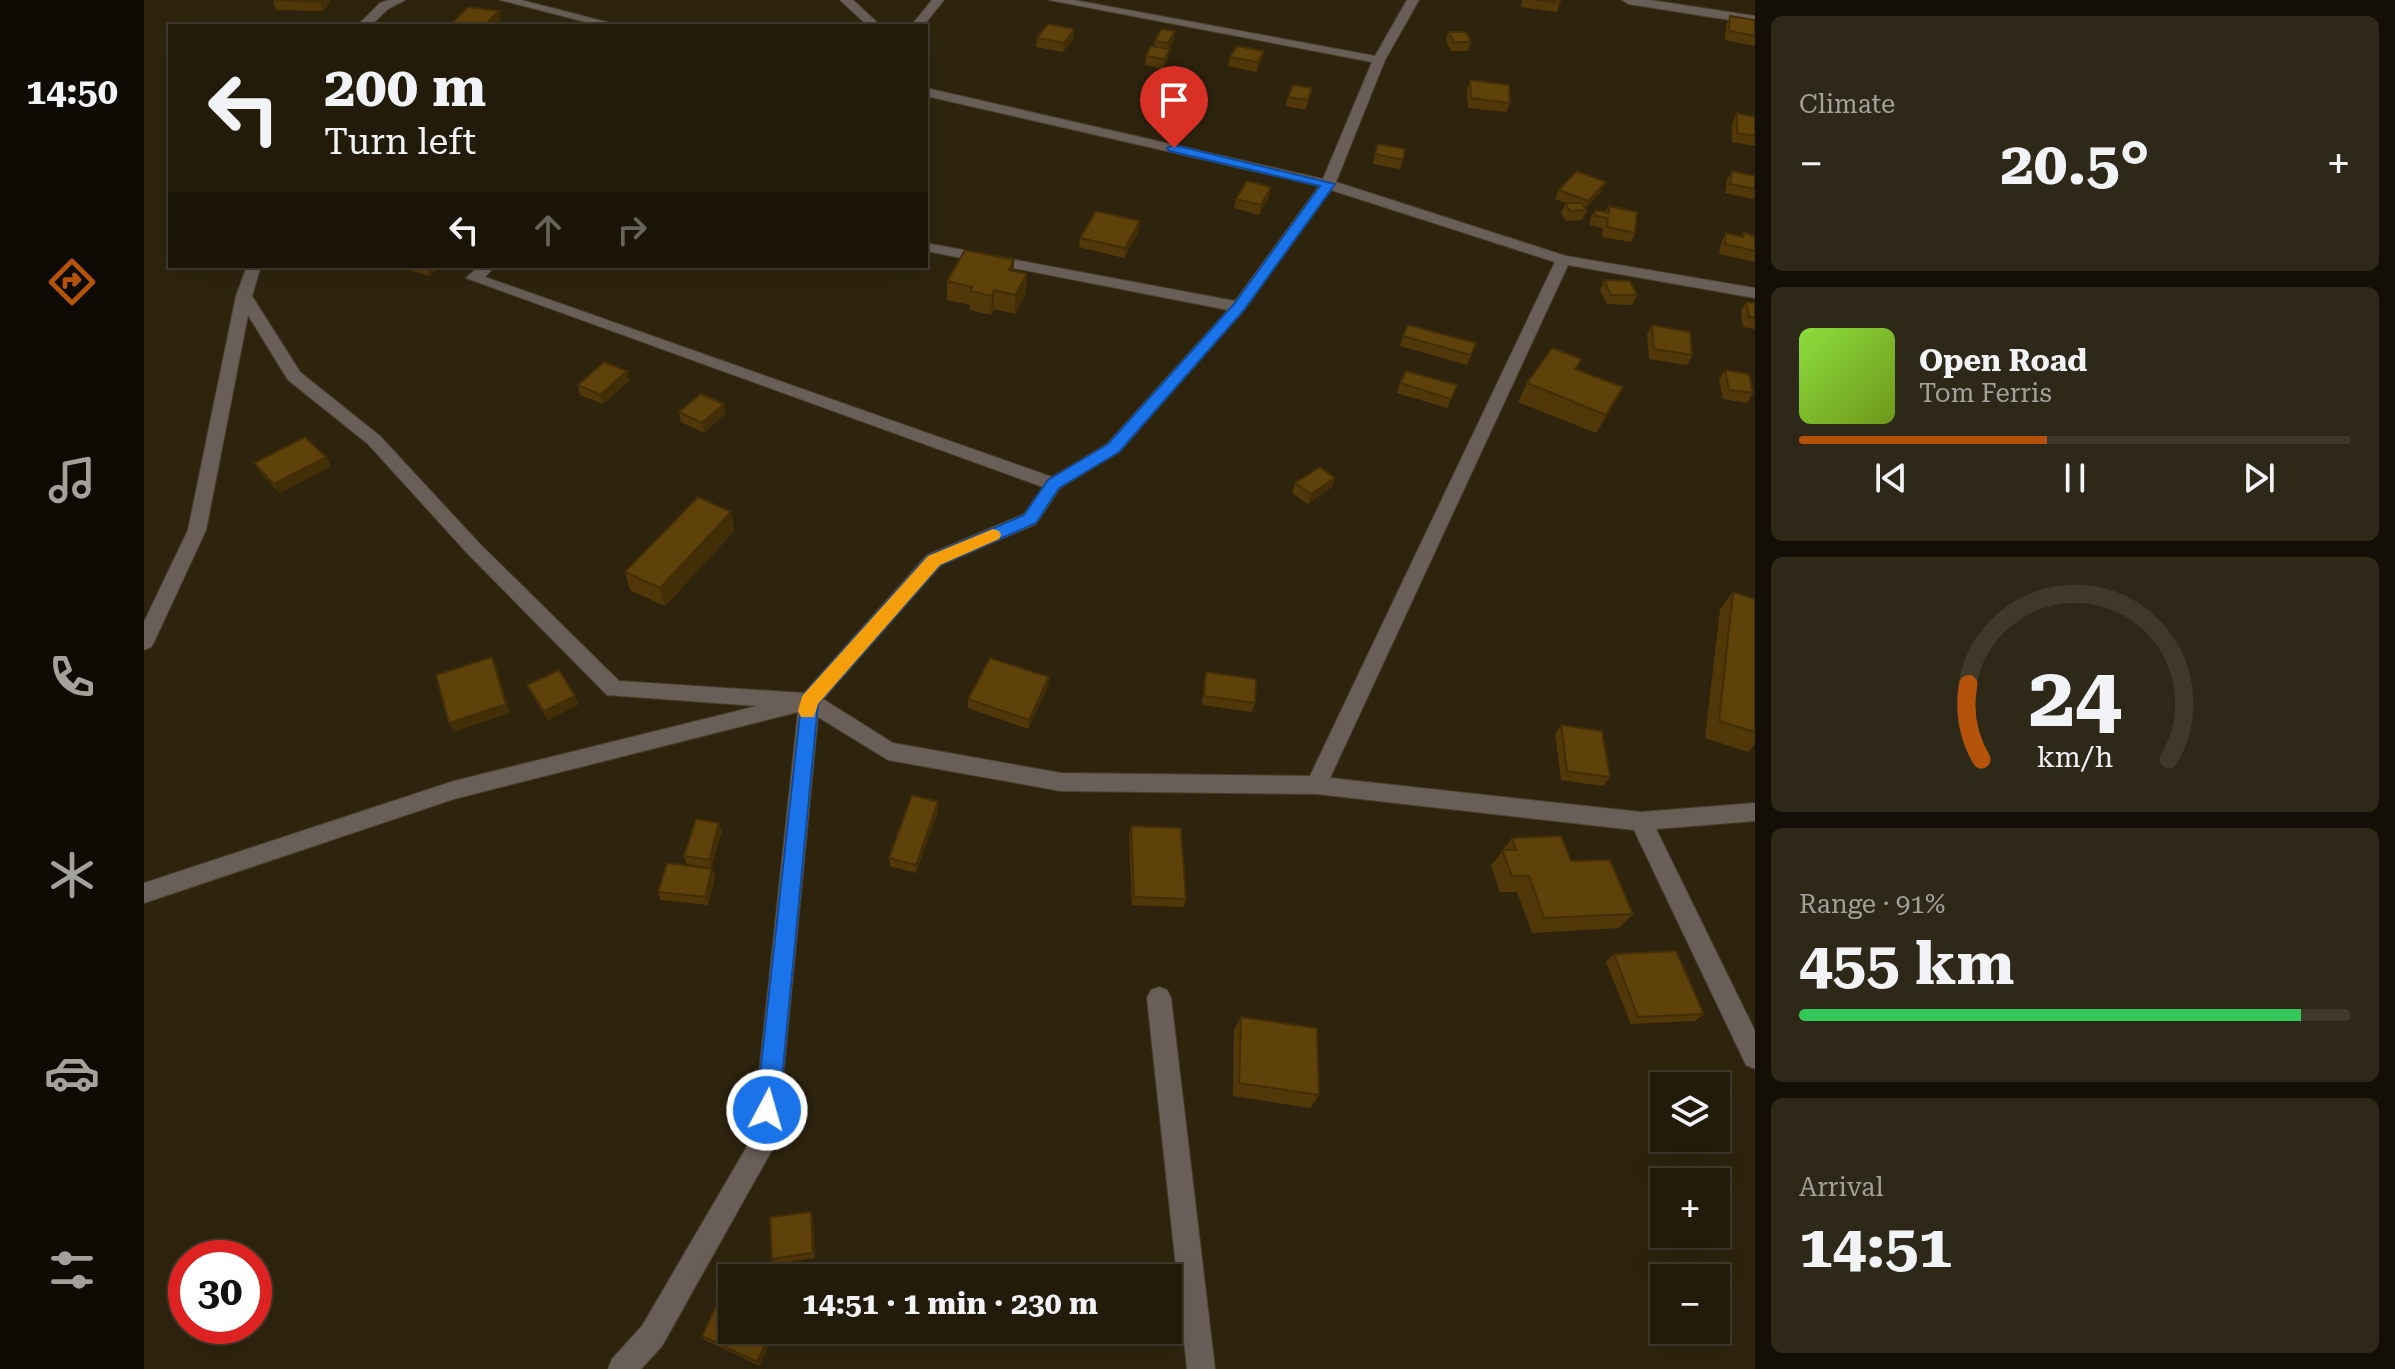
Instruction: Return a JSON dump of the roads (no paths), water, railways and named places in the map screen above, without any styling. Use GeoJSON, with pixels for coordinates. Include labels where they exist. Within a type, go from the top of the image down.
{"type":"FeatureCollection","features":[{"type":"Feature","properties":{"kind":"street"},"geometry":{"type":"LineString","coordinates":[[365,24],[384,6],[399,0]]}},
{"type":"Feature","properties":{"kind":"street"},"geometry":{"type":"LineString","coordinates":[[506,0],[608,24]]}},
{"type":"Feature","properties":{"kind":"street"},"geometry":{"type":"LineString","coordinates":[[846,0],[873,24]]}},
{"type":"Feature","properties":{"kind":"street"},"geometry":{"type":"LineString","coordinates":[[919,24],[938,0]]}},
{"type":"Feature","properties":{"kind":"street"},"geometry":{"type":"LineString","coordinates":[[1055,0],[1379,60]]}},
{"type":"Feature","properties":{"kind":"street"},"geometry":{"type":"LineString","coordinates":[[144,893],[454,790],[809,701],[934,560],[1030,519],[1054,484],[1113,448],[1239,307],[1328,184],[1379,60],[1413,0]]}},
{"type":"Feature","properties":{"kind":"street"},"geometry":{"type":"LineString","coordinates":[[1628,0],[1755,20]]}},
{"type":"Feature","properties":{"kind":"street"},"geometry":{"type":"LineString","coordinates":[[928,92],[1328,184],[1563,260],[1755,293]]}},
{"type":"Feature","properties":{"kind":"street"},"geometry":{"type":"LineString","coordinates":[[928,247],[1239,307]]}},
{"type":"Feature","properties":{"kind":"street"},"geometry":{"type":"LineString","coordinates":[[1316,785],[1563,260]]}},
{"type":"Feature","properties":{"kind":"street"},"geometry":{"type":"LineString","coordinates":[[144,642],[197,530],[244,296],[253,268]]}},
{"type":"Feature","properties":{"kind":"street"},"geometry":{"type":"LineString","coordinates":[[486,268],[474,278],[1054,484]]}},
{"type":"Feature","properties":{"kind":"street"},"geometry":{"type":"LineString","coordinates":[[244,296],[294,376],[374,440],[473,548],[614,689],[809,701],[888,751],[1061,782],[1316,785],[1641,821],[1755,812]]}},
{"type":"Feature","properties":{"kind":"street"},"geometry":{"type":"LineString","coordinates":[[622,1369],[652,1336],[764,1141],[809,701]]}},
{"type":"Feature","properties":{"kind":"street"},"geometry":{"type":"LineString","coordinates":[[1641,821],[1755,1057]]}},
{"type":"Feature","properties":{"kind":"street"},"geometry":{"type":"LineString","coordinates":[[1159,998],[1201,1369]]}}]}
